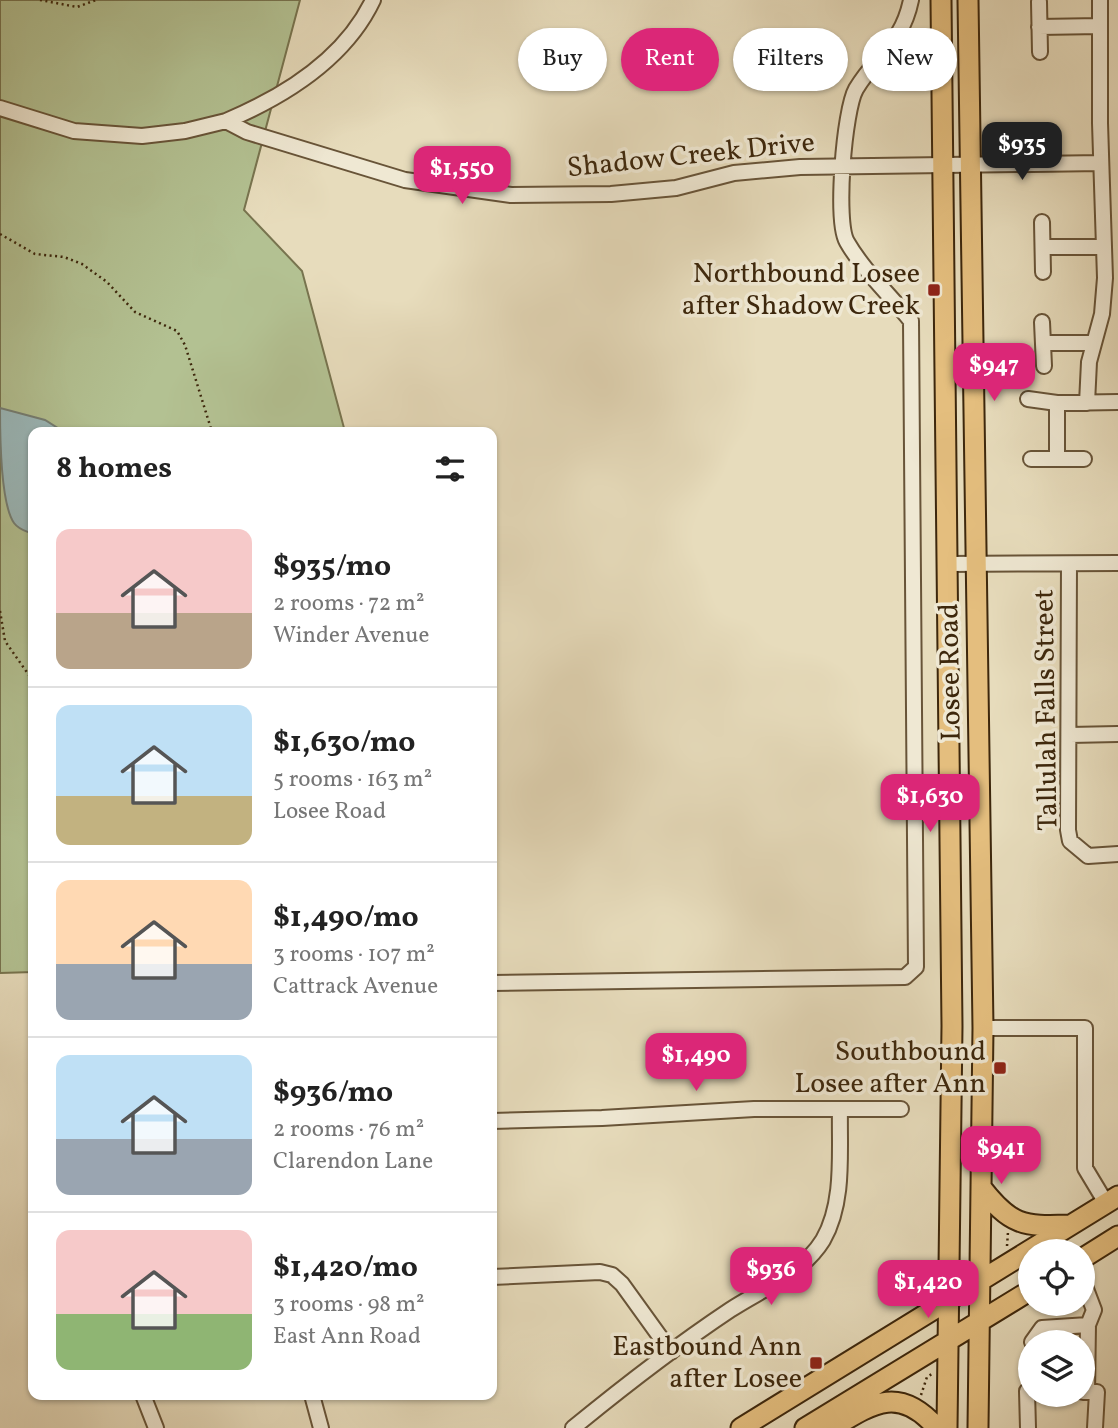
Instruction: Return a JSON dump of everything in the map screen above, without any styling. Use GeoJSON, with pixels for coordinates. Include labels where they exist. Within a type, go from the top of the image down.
{"type":"FeatureCollection","features":[{"type":"Feature","properties":{"kind":"main road","name":"Losee Road"},"geometry":{"type":"LineString","coordinates":[[941,0],[951,1026],[947,1428]]}},
{"type":"Feature","properties":{"kind":"main road","name":"Losee Road"},"geometry":{"type":"LineString","coordinates":[[968,0],[983,1028],[978,1428]]}},
{"type":"Feature","properties":{"kind":"main road"},"geometry":{"type":"LineString","coordinates":[[981,1187],[997,1208],[1018,1223],[1038,1226],[1071,1225]]}},
{"type":"Feature","properties":{"kind":"main road"},"geometry":{"type":"LineString","coordinates":[[741,1428],[1112,1200]]}},
{"type":"Feature","properties":{"kind":"main road"},"geometry":{"type":"LineString","coordinates":[[1095,1250],[1118,1236]]}},
{"type":"Feature","properties":{"kind":"main road"},"geometry":{"type":"LineString","coordinates":[[805,1428],[1018,1298]]}},
{"type":"Feature","properties":{"kind":"main road"},"geometry":{"type":"LineString","coordinates":[[832,1428],[869,1406],[890,1401],[914,1408],[937,1428]]}},
{"type":"Feature","properties":{"kind":"street"},"geometry":{"type":"LineString","coordinates":[[0,108],[74,131],[142,136],[185,131],[226,121],[260,107],[308,76],[348,37],[373,0]]}},
{"type":"Feature","properties":{"kind":"street"},"geometry":{"type":"LineString","coordinates":[[497,983],[905,977],[916,967],[911,321],[845,240],[842,166],[853,93],[868,70],[904,29],[911,0]]}},
{"type":"Feature","properties":{"kind":"street"},"geometry":{"type":"LineString","coordinates":[[1087,402],[1093,343],[1104,295],[1101,0]]}},
{"type":"Feature","properties":{"kind":"street"},"geometry":{"type":"LineString","coordinates":[[1039,2],[1040,52]]}},
{"type":"Feature","properties":{"kind":"street"},"geometry":{"type":"LineString","coordinates":[[1039,27],[1100,26]]}},
{"type":"Feature","properties":{"kind":"street","name":"Shadow Creek Drive"},"geometry":{"type":"LineString","coordinates":[[226,121],[247,132],[405,180],[511,195],[611,194],[677,188],[734,173],[842,166],[1101,163]]}},
{"type":"Feature","properties":{"kind":"street"},"geometry":{"type":"LineString","coordinates":[[1042,222],[1043,272]]}},
{"type":"Feature","properties":{"kind":"street"},"geometry":{"type":"LineString","coordinates":[[1042,247],[1103,247]]}},
{"type":"Feature","properties":{"kind":"street"},"geometry":{"type":"LineString","coordinates":[[1042,322],[1044,366]]}},
{"type":"Feature","properties":{"kind":"street"},"geometry":{"type":"LineString","coordinates":[[1043,343],[1093,343]]}},
{"type":"Feature","properties":{"kind":"street"},"geometry":{"type":"LineString","coordinates":[[1028,399],[1056,403],[1118,402]]}},
{"type":"Feature","properties":{"kind":"street"},"geometry":{"type":"LineString","coordinates":[[1056,403],[1057,459]]}},
{"type":"Feature","properties":{"kind":"street"},"geometry":{"type":"LineString","coordinates":[[1031,459],[1084,459]]}},
{"type":"Feature","properties":{"kind":"street"},"geometry":{"type":"LineString","coordinates":[[947,564],[1118,563]]}},
{"type":"Feature","properties":{"kind":"street","name":"Tallulah Falls Street"},"geometry":{"type":"LineString","coordinates":[[1069,564],[1068,830],[1070,841],[1081,853],[1088,856],[1118,854]]}},
{"type":"Feature","properties":{"kind":"street"},"geometry":{"type":"LineString","coordinates":[[1070,735],[1118,734]]}},
{"type":"Feature","properties":{"kind":"street"},"geometry":{"type":"LineString","coordinates":[[983,1028],[1085,1028],[1085,1167],[1112,1200]]}},
{"type":"Feature","properties":{"kind":"street"},"geometry":{"type":"LineString","coordinates":[[573,1428],[671,1352],[788,1275],[810,1257],[823,1239],[837,1192],[840,1109]]}},
{"type":"Feature","properties":{"kind":"street"},"geometry":{"type":"LineString","coordinates":[[497,1121],[602,1118],[713,1110],[901,1109]]}},
{"type":"Feature","properties":{"kind":"street"},"geometry":{"type":"LineString","coordinates":[[497,1277],[600,1272],[611,1275],[622,1284],[671,1352]]}},
{"type":"Feature","properties":{"kind":"street"},"geometry":{"type":"LineString","coordinates":[[1088,1330],[1092,1316]]}},
{"type":"Feature","properties":{"kind":"street"},"geometry":{"type":"LineString","coordinates":[[1039,1330],[1088,1325]]}},
{"type":"Feature","properties":{"kind":"street"},"geometry":{"type":"LineString","coordinates":[[1095,1392],[1095,1428]]}},
{"type":"Feature","properties":{"kind":"street"},"geometry":{"type":"LineString","coordinates":[[145,1400],[156,1428]]}},
{"type":"Feature","properties":{"kind":"street"},"geometry":{"type":"LineString","coordinates":[[313,1400],[321,1428]]}},
{"type":"Feature","properties":{"kind":"street"},"geometry":{"type":"LineString","coordinates":[[1027,1407],[1028,1428]]}},
{"type":"Feature","properties":{"kind":"path"},"geometry":{"type":"LineString","coordinates":[[40,0],[76,7],[96,0]]}},
{"type":"Feature","properties":{"kind":"path"},"geometry":{"type":"LineString","coordinates":[[0,234],[35,254],[64,257],[82,264],[107,282],[135,312],[177,331],[185,345],[210,427]]}},
{"type":"Feature","properties":{"kind":"path"},"geometry":{"type":"LineString","coordinates":[[0,611],[5,641],[28,674]]}},
{"type":"Feature","properties":{"kind":"path"},"geometry":{"type":"LineString","coordinates":[[1006,1253],[1008,1225]]}},
{"type":"Feature","properties":{"kind":"path"},"geometry":{"type":"LineString","coordinates":[[918,1401],[927,1377]]}},
{"type":"Feature","properties":{"kind":"green space"},"geometry":{"type":"Polygon","coordinates":[[[0,0],[300,0],[244,210],[302,271],[344,427],[28,427],[28,972],[0,973],[0,0]]]}},
{"type":"Feature","properties":{"kind":"water"},"geometry":{"type":"Polygon","coordinates":[[[0,408],[45,420],[56,427],[28,427],[28,532],[14,523],[9,513],[0,435],[0,408]]]}},
{"type":"Feature","properties":{"kind":"place","name":"Northbound Losee after Shadow Creek"},"geometry":{"type":"Point","coordinates":[934,290]}},
{"type":"Feature","properties":{"kind":"place","name":"Southbound Losee after Ann"},"geometry":{"type":"Point","coordinates":[1000,1068]}},
{"type":"Feature","properties":{"kind":"place","name":"Eastbound Ann after Losee"},"geometry":{"type":"Point","coordinates":[816,1363]}}]}
